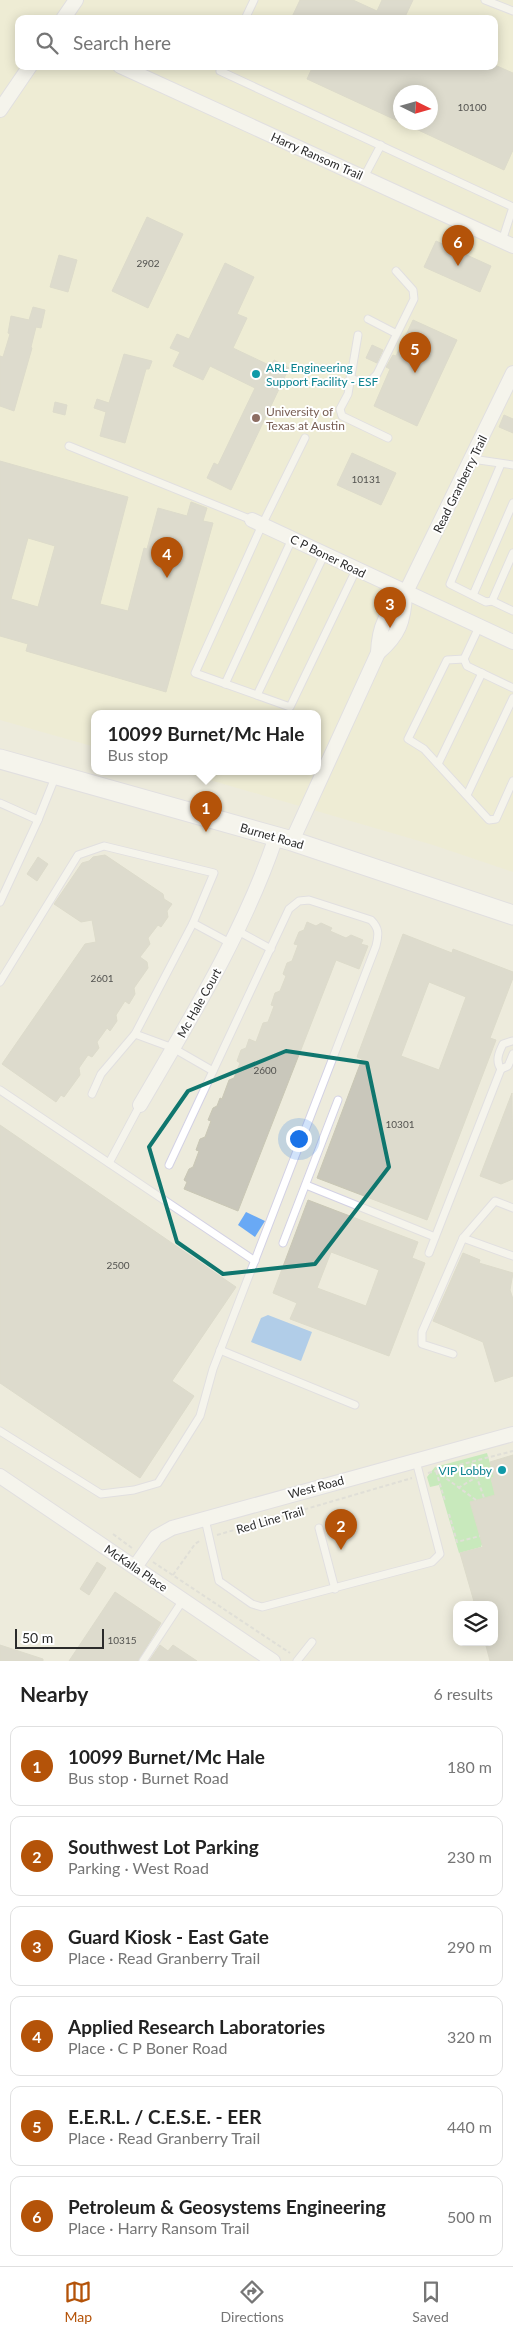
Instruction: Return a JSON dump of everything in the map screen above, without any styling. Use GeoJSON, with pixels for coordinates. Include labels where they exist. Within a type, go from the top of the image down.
{"type":"FeatureCollection","features":[{"type":"Feature","properties":{"kind":"main road","name":"Burnet Road"},"geometry":{"type":"LineString","coordinates":[[0,759],[284,839],[513,915]]}},
{"type":"Feature","properties":{"kind":"street"},"geometry":{"type":"LineString","coordinates":[[66,15],[76,0]]}},
{"type":"Feature","properties":{"kind":"street"},"geometry":{"type":"LineString","coordinates":[[0,110],[27,70]]}},
{"type":"Feature","properties":{"kind":"street","name":"Harry Ransom Trail"},"geometry":{"type":"LineString","coordinates":[[129,70],[508,243]]}},
{"type":"Feature","properties":{"kind":"street","name":"Read Granberry Trail"},"geometry":{"type":"LineString","coordinates":[[321,766],[378,653],[378,634],[389,610],[405,594],[513,373]]}},
{"type":"Feature","properties":{"kind":"street","name":"C P Boner Road"},"geometry":{"type":"LineString","coordinates":[[257,523],[405,594],[513,642]]}},
{"type":"Feature","properties":{"kind":"street","name":"Read Granberry Trail"},"geometry":{"type":"LineString","coordinates":[[284,839],[316,775]]}},
{"type":"Feature","properties":{"kind":"street","name":"Mc Hale Court"},"geometry":{"type":"LineString","coordinates":[[140,1105],[213,980],[265,869],[284,839]]}},
{"type":"Feature","properties":{"kind":"street","name":"West Road"},"geometry":{"type":"LineString","coordinates":[[135,1567],[160,1534],[172,1528],[513,1434]]}},
{"type":"Feature","properties":{"kind":"street","name":"McKalla Place"},"geometry":{"type":"LineString","coordinates":[[0,1476],[272,1661]]}},
{"type":"Feature","properties":{"kind":"lane"},"geometry":{"type":"LineString","coordinates":[[247,15],[254,0]]}},
{"type":"Feature","properties":{"kind":"lane"},"geometry":{"type":"LineString","coordinates":[[485,0],[513,11]]}},
{"type":"Feature","properties":{"kind":"lane"},"geometry":{"type":"LineString","coordinates":[[220,70],[513,207],[508,243]]}},
{"type":"Feature","properties":{"kind":"lane"},"geometry":{"type":"LineString","coordinates":[[364,177],[381,145]]}},
{"type":"Feature","properties":{"kind":"lane"},"geometry":{"type":"LineString","coordinates":[[350,378],[365,382],[371,381],[377,374],[414,299],[413,290],[396,271]]}},
{"type":"Feature","properties":{"kind":"lane"},"geometry":{"type":"LineString","coordinates":[[368,319],[396,333]]}},
{"type":"Feature","properties":{"kind":"lane"},"geometry":{"type":"LineString","coordinates":[[358,334],[348,394],[340,409],[342,416],[388,438]]}},
{"type":"Feature","properties":{"kind":"lane"},"geometry":{"type":"LineString","coordinates":[[305,438],[257,523],[195,673],[290,707],[356,570]]}},
{"type":"Feature","properties":{"kind":"lane"},"geometry":{"type":"LineString","coordinates":[[69,446],[257,523]]}},
{"type":"Feature","properties":{"kind":"lane"},"geometry":{"type":"LineString","coordinates":[[472,459],[513,465]]}},
{"type":"Feature","properties":{"kind":"lane"},"geometry":{"type":"LineString","coordinates":[[501,464],[450,584],[486,602],[492,600],[513,611]]}},
{"type":"Feature","properties":{"kind":"lane"},"geometry":{"type":"LineString","coordinates":[[473,596],[513,503]]}},
{"type":"Feature","properties":{"kind":"lane"},"geometry":{"type":"LineString","coordinates":[[225,684],[292,539]]}},
{"type":"Feature","properties":{"kind":"lane"},"geometry":{"type":"LineString","coordinates":[[492,600],[513,553]]}},
{"type":"Feature","properties":{"kind":"lane"},"geometry":{"type":"LineString","coordinates":[[257,695],[324,554]]}},
{"type":"Feature","properties":{"kind":"lane"},"geometry":{"type":"LineString","coordinates":[[479,627],[464,659],[467,666],[513,688]]}},
{"type":"Feature","properties":{"kind":"lane"},"geometry":{"type":"LineString","coordinates":[[464,659],[447,660],[408,739],[424,749],[489,820],[496,819],[513,781]]}},
{"type":"Feature","properties":{"kind":"lane"},"geometry":{"type":"LineString","coordinates":[[438,764],[482,673]]}},
{"type":"Feature","properties":{"kind":"lane"},"geometry":{"type":"LineString","coordinates":[[467,796],[513,698]]}},
{"type":"Feature","properties":{"kind":"lane"},"geometry":{"type":"LineString","coordinates":[[0,902],[38,820],[56,775]]}},
{"type":"Feature","properties":{"kind":"lane"},"geometry":{"type":"LineString","coordinates":[[0,803],[38,820]]}},
{"type":"Feature","properties":{"kind":"lane"},"geometry":{"type":"LineString","coordinates":[[0,982],[78,855],[104,846],[214,873],[193,924],[135,1034],[101,1074],[92,1094]]}},
{"type":"Feature","properties":{"kind":"lane"},"geometry":{"type":"LineString","coordinates":[[0,1431],[101,1494],[134,1490],[158,1483],[200,1416],[220,1350],[373,955],[379,934],[376,925],[371,920],[309,900],[299,902],[289,909],[169,1165]]}},
{"type":"Feature","properties":{"kind":"lane"},"geometry":{"type":"LineString","coordinates":[[193,924],[230,943]]}},
{"type":"Feature","properties":{"kind":"lane"},"geometry":{"type":"LineString","coordinates":[[236,930],[271,949]]}},
{"type":"Feature","properties":{"kind":"lane"},"geometry":{"type":"LineString","coordinates":[[135,1034],[173,1048],[213,1071]]}},
{"type":"Feature","properties":{"kind":"lane"},"geometry":{"type":"LineString","coordinates":[[501,1069],[497,1060],[500,1051],[504,1044],[513,1040]]}},
{"type":"Feature","properties":{"kind":"lane"},"geometry":{"type":"LineString","coordinates":[[429,1253],[501,1069],[508,1066],[513,1054]]}},
{"type":"Feature","properties":{"kind":"lane"},"geometry":{"type":"LineString","coordinates":[[0,1090],[255,1261]]}},
{"type":"Feature","properties":{"kind":"lane"},"geometry":{"type":"LineString","coordinates":[[283,1243],[338,1100]]}},
{"type":"Feature","properties":{"kind":"lane","name":"Mc Hale Court"},"geometry":{"type":"LineString","coordinates":[[109,1163],[140,1105]]}},
{"type":"Feature","properties":{"kind":"lane"},"geometry":{"type":"LineString","coordinates":[[306,1185],[435,1237]]}},
{"type":"Feature","properties":{"kind":"lane"},"geometry":{"type":"LineString","coordinates":[[453,1354],[422,1344],[422,1332],[463,1238],[495,1202],[513,1208]]}},
{"type":"Feature","properties":{"kind":"lane"},"geometry":{"type":"LineString","coordinates":[[463,1238],[513,1256]]}},
{"type":"Feature","properties":{"kind":"lane"},"geometry":{"type":"LineString","coordinates":[[220,1350],[355,1405]]}},
{"type":"Feature","properties":{"kind":"lane"},"geometry":{"type":"LineString","coordinates":[[205,1519],[218,1581],[252,1604],[270,1607],[438,1559],[440,1554],[416,1461]]}},
{"type":"Feature","properties":{"kind":"lane"},"geometry":{"type":"LineString","coordinates":[[319,1528],[335,1589]]}},
{"type":"Feature","properties":{"kind":"lane"},"geometry":{"type":"LineString","coordinates":[[142,1661],[183,1600]]}},
{"type":"Feature","properties":{"kind":"lane"},"geometry":{"type":"LineString","coordinates":[[297,1661],[312,1642]]}},
{"type":"Feature","properties":{"kind":"path"},"geometry":{"type":"LineString","coordinates":[[429,1473],[513,1451]]}},
{"type":"Feature","properties":{"kind":"path"},"geometry":{"type":"LineString","coordinates":[[472,1463],[484,1498]]}},
{"type":"Feature","properties":{"kind":"path"},"geometry":{"type":"LineString","coordinates":[[436,1471],[476,1500]]}},
{"type":"Feature","properties":{"kind":"path"},"geometry":{"type":"LineString","coordinates":[[436,1471],[445,1501]]}},
{"type":"Feature","properties":{"kind":"path"},"geometry":{"type":"LineString","coordinates":[[458,1488],[477,1477]]}},
{"type":"Feature","properties":{"kind":"path","name":"Red Line Trail"},"geometry":{"type":"LineString","coordinates":[[218,1535],[408,1479]]}},
{"type":"Feature","properties":{"kind":"path"},"geometry":{"type":"LineString","coordinates":[[449,1514],[457,1542],[480,1536]]}},
{"type":"Feature","properties":{"kind":"path"},"geometry":{"type":"LineString","coordinates":[[112,1534],[134,1549]]}},
{"type":"Feature","properties":{"kind":"path"},"geometry":{"type":"LineString","coordinates":[[173,1575],[195,1544],[202,1540]]}},
{"type":"Feature","properties":{"kind":"path"},"geometry":{"type":"LineString","coordinates":[[153,1562],[290,1653]]}},
{"type":"Feature","properties":{"kind":"highlighted area"},"geometry":{"type":"Polygon","coordinates":[[[286,1051],[367,1063],[389,1167],[315,1264],[223,1274],[177,1242],[149,1147],[188,1091],[286,1051]]]}},
{"type":"Feature","properties":{"kind":"shaded area","name":"University of Texas at Austin"},"geometry":{"type":"Polygon","coordinates":[[[0,0],[513,0],[513,872],[433,845],[193,775],[321,775],[321,710],[91,710],[91,746],[0,720],[0,0]]]}},
{"type":"Feature","properties":{"kind":"green space"},"geometry":{"type":"Polygon","coordinates":[[[487,1453],[494,1477],[491,1479],[497,1502],[481,1547],[459,1553],[439,1485],[430,1487],[427,1477],[435,1467],[487,1453]]]}},
{"type":"Feature","properties":{"kind":"water"},"geometry":{"type":"Polygon","coordinates":[[[246,1212],[265,1221],[255,1237],[238,1225],[246,1212]]]}},
{"type":"Feature","properties":{"kind":"water"},"geometry":{"type":"Polygon","coordinates":[[[268,1315],[312,1332],[301,1361],[251,1342],[261,1318],[268,1315]]]}},
{"type":"Feature","properties":{"kind":"building"},"geometry":{"type":"Polygon","coordinates":[[[300,0],[353,0],[377,11],[382,0],[413,0],[406,15],[293,15],[300,0]]]}},
{"type":"Feature","properties":{"kind":"building"},"geometry":{"type":"Polygon","coordinates":[[[498,66],[513,73],[513,150],[504,170],[418,130],[438,130],[438,85],[393,85],[393,119],[307,79],[311,70],[498,70],[498,66]]]}},
{"type":"Feature","properties":{"kind":"building"},"geometry":{"type":"Polygon","coordinates":[[[147,217],[183,234],[148,308],[112,291],[147,217]]]}},
{"type":"Feature","properties":{"kind":"building"},"geometry":{"type":"Polygon","coordinates":[[[436,241],[491,266],[480,292],[424,267],[436,241]]]}},
{"type":"Feature","properties":{"kind":"building"},"geometry":{"type":"Polygon","coordinates":[[[59,255],[77,260],[68,292],[50,287],[59,255]]]}},
{"type":"Feature","properties":{"kind":"building","name":"ARL Engineering Support Facility - ESF"},"geometry":{"type":"Polygon","coordinates":[[[225,263],[254,277],[237,314],[247,318],[233,348],[271,366],[274,360],[289,368],[231,490],[207,478],[214,463],[218,465],[255,388],[210,366],[203,380],[173,366],[180,352],[170,348],[177,334],[189,339],[225,263]]]}},
{"type":"Feature","properties":{"kind":"building"},"geometry":{"type":"Polygon","coordinates":[[[33,307],[45,310],[41,328],[36,327],[14,411],[0,406],[0,356],[3,357],[10,334],[8,333],[11,316],[29,320],[33,307]]]}},
{"type":"Feature","properties":{"kind":"building"},"geometry":{"type":"Polygon","coordinates":[[[413,320],[457,340],[417,426],[374,406],[390,369],[386,367],[393,355],[396,356],[413,320]]]}},
{"type":"Feature","properties":{"kind":"building"},"geometry":{"type":"Polygon","coordinates":[[[372,345],[383,350],[377,363],[366,358],[372,345]]]}},
{"type":"Feature","properties":{"kind":"building"},"geometry":{"type":"Polygon","coordinates":[[[124,354],[152,361],[149,369],[146,369],[125,443],[100,436],[106,412],[94,408],[97,399],[109,403],[124,354]]]}},
{"type":"Feature","properties":{"kind":"building"},"geometry":{"type":"Polygon","coordinates":[[[55,402],[67,405],[65,415],[53,412],[55,402]]]}},
{"type":"Feature","properties":{"kind":"building"},"geometry":{"type":"Polygon","coordinates":[[[504,415],[513,419],[513,433],[499,427],[504,415]]]}},
{"type":"Feature","properties":{"kind":"building"},"geometry":{"type":"Polygon","coordinates":[[[352,453],[396,473],[381,505],[337,485],[352,453]]]}},
{"type":"Feature","properties":{"kind":"building"},"geometry":{"type":"Polygon","coordinates":[[[0,461],[128,497],[100,604],[128,611],[144,548],[147,549],[158,508],[187,516],[191,502],[207,508],[203,521],[213,523],[166,692],[26,651],[28,644],[0,636],[0,461]],[[28,538],[11,599],[38,607],[55,546],[28,538]]]}},
{"type":"Feature","properties":{"kind":"building"},"geometry":{"type":"Polygon","coordinates":[[[105,855],[163,894],[164,899],[172,904],[167,911],[168,917],[161,927],[158,925],[148,938],[150,944],[140,957],[147,962],[148,968],[134,988],[135,994],[129,1004],[125,1001],[116,1015],[117,1021],[110,1031],[107,1028],[97,1042],[99,1048],[92,1057],[88,1055],[79,1068],[80,1075],[64,1097],[61,1095],[56,1102],[2,1064],[85,944],[96,942],[92,920],[81,922],[54,904],[82,863],[89,861],[93,857],[105,855]]]}},
{"type":"Feature","properties":{"kind":"building"},"geometry":{"type":"Polygon","coordinates":[[[38,857],[48,864],[37,881],[27,874],[38,857]]]}},
{"type":"Feature","properties":{"kind":"building"},"geometry":{"type":"Polygon","coordinates":[[[307,922],[316,926],[321,923],[332,928],[330,931],[346,938],[351,935],[363,940],[361,944],[368,946],[359,969],[336,960],[238,1211],[184,1189],[187,1182],[184,1180],[189,1169],[193,1167],[199,1151],[196,1150],[200,1139],[205,1137],[211,1121],[208,1120],[213,1108],[217,1106],[220,1098],[222,1099],[229,1080],[234,1078],[240,1063],[237,1061],[241,1050],[246,1048],[249,1039],[256,1042],[263,1023],[268,1022],[274,1006],[271,1005],[275,993],[280,991],[286,976],[283,974],[287,963],[292,961],[298,945],[294,944],[299,932],[304,930],[307,922]]]}},
{"type":"Feature","properties":{"kind":"building"},"geometry":{"type":"Polygon","coordinates":[[[403,934],[452,953],[453,949],[513,972],[513,978],[490,1038],[496,1040],[427,1220],[317,1178],[362,1059],[357,1057],[403,934]],[[429,982],[401,1056],[439,1070],[466,997],[429,982]]]}},
{"type":"Feature","properties":{"kind":"building"},"geometry":{"type":"Polygon","coordinates":[[[512,1093],[513,1179],[501,1184],[480,1176],[512,1093]]]}},
{"type":"Feature","properties":{"kind":"building"},"geometry":{"type":"Polygon","coordinates":[[[0,1125],[236,1287],[172,1381],[194,1396],[140,1478],[0,1383],[0,1125]]]}},
{"type":"Feature","properties":{"kind":"building"},"geometry":{"type":"Polygon","coordinates":[[[308,1200],[418,1242],[412,1258],[425,1263],[389,1356],[290,1319],[297,1303],[273,1293],[308,1200]],[[331,1252],[317,1288],[366,1306],[379,1270],[331,1252]]]}},
{"type":"Feature","properties":{"kind":"building"},"geometry":{"type":"Polygon","coordinates":[[[463,1253],[480,1260],[479,1263],[513,1273],[510,1290],[513,1299],[513,1376],[495,1382],[483,1342],[433,1321],[463,1253]]]}},
{"type":"Feature","properties":{"kind":"building"},"geometry":{"type":"Polygon","coordinates":[[[513,1455],[513,1661],[490,1661],[486,1646],[498,1646],[498,1601],[474,1601],[460,1553],[483,1547],[470,1502],[495,1495],[491,1478],[494,1477],[490,1462],[513,1455]]]}},
{"type":"Feature","properties":{"kind":"building"},"geometry":{"type":"Polygon","coordinates":[[[97,1562],[106,1568],[89,1595],[80,1589],[97,1562]]]}},
{"type":"Feature","properties":{"kind":"building"},"geometry":{"type":"Polygon","coordinates":[[[115,1592],[161,1623],[138,1661],[69,1661],[115,1592]]]}},
{"type":"Feature","properties":{"kind":"building"},"geometry":{"type":"Polygon","coordinates":[[[0,1645],[43,1659],[43,1661],[0,1661],[0,1645]]]}},
{"type":"Feature","properties":{"kind":"building"},"geometry":{"type":"Polygon","coordinates":[[[160,1645],[168,1651],[173,1645],[197,1661],[149,1661],[160,1645]]]}},
{"type":"Feature","properties":{"kind":"place","name":"Petroleum & Geosystems Engineering"},"geometry":{"type":"Point","coordinates":[458,266]}},
{"type":"Feature","properties":{"kind":"place","name":"E.E.R.L. / C.E.S.E. - EER"},"geometry":{"type":"Point","coordinates":[415,373]}},
{"type":"Feature","properties":{"kind":"place","name":"ARL Engineering Support Facility - ESF"},"geometry":{"type":"Point","coordinates":[256,374]}},
{"type":"Feature","properties":{"kind":"place","name":"University of Texas at Austin"},"geometry":{"type":"Point","coordinates":[256,418]}},
{"type":"Feature","properties":{"kind":"place","name":"Applied Research Laboratories"},"geometry":{"type":"Point","coordinates":[167,578]}},
{"type":"Feature","properties":{"kind":"place","name":"Guard Kiosk - East Gate"},"geometry":{"type":"Point","coordinates":[390,628]}},
{"type":"Feature","properties":{"kind":"place","name":"10099 Burnet/Mc Hale"},"geometry":{"type":"Point","coordinates":[206,832]}},
{"type":"Feature","properties":{"kind":"place","name":"VIP Lobby"},"geometry":{"type":"Point","coordinates":[502,1470]}},
{"type":"Feature","properties":{"kind":"place","name":"Southwest Lot Parking"},"geometry":{"type":"Point","coordinates":[341,1550]}}]}
